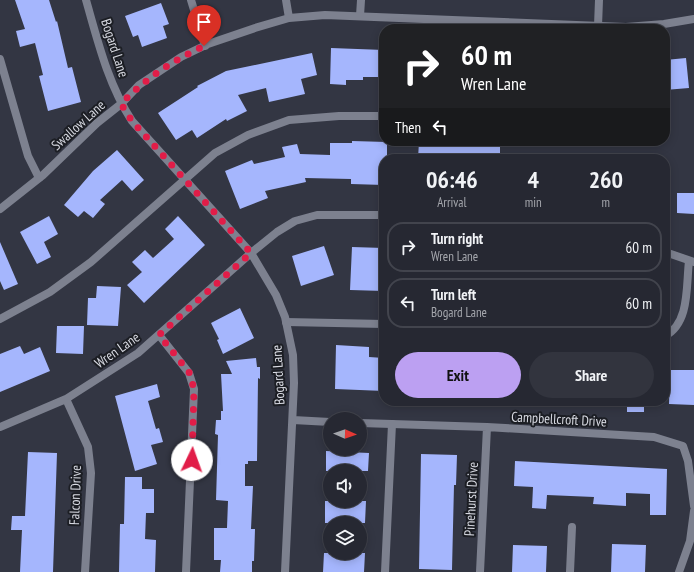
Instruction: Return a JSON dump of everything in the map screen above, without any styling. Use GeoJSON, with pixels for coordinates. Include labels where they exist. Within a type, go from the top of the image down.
{"type":"FeatureCollection","features":[{"type":"Feature","properties":{"kind":"street","name":"Bogard Lane"},"geometry":{"type":"LineString","coordinates":[[86,0],[106,68],[121,104],[132,121],[251,253],[276,295],[286,322],[293,355],[293,420],[285,572]]}},
{"type":"Feature","properties":{"kind":"street"},"geometry":{"type":"LineString","coordinates":[[191,0],[204,46]]}},
{"type":"Feature","properties":{"kind":"street"},"geometry":{"type":"LineString","coordinates":[[286,0],[289,18]]}},
{"type":"Feature","properties":{"kind":"street"},"geometry":{"type":"LineString","coordinates":[[360,16],[361,0]]}},
{"type":"Feature","properties":{"kind":"street"},"geometry":{"type":"LineString","coordinates":[[598,24],[599,0]]}},
{"type":"Feature","properties":{"kind":"street","name":"Swallow Lane"},"geometry":{"type":"LineString","coordinates":[[0,210],[39,178],[97,123],[121,104],[139,85],[181,57],[204,46],[289,18],[325,15],[550,24]]}},
{"type":"Feature","properties":{"kind":"street","name":"Swallow Lane"},"geometry":{"type":"LineString","coordinates":[[664,24],[694,19]]}},
{"type":"Feature","properties":{"kind":"street"},"geometry":{"type":"LineString","coordinates":[[0,59],[28,156],[39,178]]}},
{"type":"Feature","properties":{"kind":"street"},"geometry":{"type":"LineString","coordinates":[[0,319],[50,292],[91,262],[215,153],[241,138],[289,120],[339,116],[379,116]]}},
{"type":"Feature","properties":{"kind":"street","name":"Wren Lane"},"geometry":{"type":"LineString","coordinates":[[0,427],[66,399],[138,353],[251,253],[277,232],[295,221],[317,215],[379,215]]}},
{"type":"Feature","properties":{"kind":"street"},"geometry":{"type":"LineString","coordinates":[[670,254],[691,261],[684,311],[678,326],[670,332]]}},
{"type":"Feature","properties":{"kind":"street"},"geometry":{"type":"LineString","coordinates":[[286,322],[323,321],[379,324]]}},
{"type":"Feature","properties":{"kind":"street"},"geometry":{"type":"LineString","coordinates":[[159,335],[189,372],[194,389],[186,572]]}},
{"type":"Feature","properties":{"kind":"street","name":"Falcon Drive"},"geometry":{"type":"LineString","coordinates":[[66,399],[88,447],[91,473],[85,572]]}},
{"type":"Feature","properties":{"kind":"street"},"geometry":{"type":"LineString","coordinates":[[293,420],[323,422]]}},
{"type":"Feature","properties":{"kind":"street","name":"Campbellcroft Drive"},"geometry":{"type":"LineString","coordinates":[[367,423],[487,427],[654,437],[683,446],[688,462],[694,506]]}},
{"type":"Feature","properties":{"kind":"street"},"geometry":{"type":"LineString","coordinates":[[385,572],[392,424]]}},
{"type":"Feature","properties":{"kind":"street","name":"Pinehurst Drive"},"geometry":{"type":"LineString","coordinates":[[480,572],[487,427]]}},
{"type":"Feature","properties":{"kind":"street"},"geometry":{"type":"LineString","coordinates":[[678,572],[692,542],[694,511]]}},
{"type":"Feature","properties":{"kind":"street"},"geometry":{"type":"LineString","coordinates":[[570,572],[572,527]]}},
{"type":"Feature","properties":{"kind":"building"},"geometry":{"type":"Polygon","coordinates":[[[15,0],[49,0],[56,22],[57,21],[68,68],[72,67],[81,102],[48,111],[39,76],[43,75],[35,43],[20,47],[16,31],[25,29],[15,0]]]}},
{"type":"Feature","properties":{"kind":"building"},"geometry":{"type":"Polygon","coordinates":[[[161,3],[169,24],[163,26],[167,38],[142,47],[138,35],[133,37],[125,16],[161,3]]]}},
{"type":"Feature","properties":{"kind":"building"},"geometry":{"type":"Polygon","coordinates":[[[331,48],[379,50],[379,77],[363,77],[363,80],[346,80],[346,85],[330,84],[331,48]]]}},
{"type":"Feature","properties":{"kind":"building"},"geometry":{"type":"Polygon","coordinates":[[[312,53],[317,75],[301,79],[305,94],[269,102],[266,88],[238,95],[247,111],[227,121],[226,119],[197,138],[192,130],[176,140],[158,113],[198,87],[197,86],[226,71],[312,53]]]}},
{"type":"Feature","properties":{"kind":"building"},"geometry":{"type":"Polygon","coordinates":[[[686,58],[689,88],[670,90],[670,60],[686,58]]]}},
{"type":"Feature","properties":{"kind":"building"},"geometry":{"type":"Polygon","coordinates":[[[352,141],[379,142],[379,146],[387,146],[387,154],[379,154],[379,185],[351,184],[351,179],[305,178],[306,182],[265,191],[268,198],[240,209],[225,171],[252,160],[254,164],[285,157],[282,147],[297,144],[300,154],[330,155],[330,143],[352,143],[352,141]]]}},
{"type":"Feature","properties":{"kind":"building"},"geometry":{"type":"Polygon","coordinates":[[[419,146],[500,146],[500,154],[418,154],[419,146]]]}},
{"type":"Feature","properties":{"kind":"building"},"geometry":{"type":"Polygon","coordinates":[[[117,150],[144,180],[132,191],[122,180],[100,200],[105,204],[93,218],[84,211],[78,217],[64,205],[93,171],[117,150]]]}},
{"type":"Feature","properties":{"kind":"building"},"geometry":{"type":"Polygon","coordinates":[[[677,193],[694,193],[694,214],[677,213],[677,193]]]}},
{"type":"Feature","properties":{"kind":"building"},"geometry":{"type":"Polygon","coordinates":[[[49,216],[58,234],[44,242],[51,257],[37,264],[20,232],[49,216]]]}},
{"type":"Feature","properties":{"kind":"building"},"geometry":{"type":"Polygon","coordinates":[[[178,216],[205,245],[144,303],[127,285],[142,272],[132,262],[145,250],[153,258],[174,239],[165,229],[178,216]]]}},
{"type":"Feature","properties":{"kind":"building"},"geometry":{"type":"Polygon","coordinates":[[[0,242],[18,284],[4,290],[0,281],[0,242]]]}},
{"type":"Feature","properties":{"kind":"building"},"geometry":{"type":"Polygon","coordinates":[[[324,246],[334,275],[301,286],[292,256],[324,246]]]}},
{"type":"Feature","properties":{"kind":"building"},"geometry":{"type":"Polygon","coordinates":[[[352,247],[379,248],[379,291],[350,290],[352,247]]]}},
{"type":"Feature","properties":{"kind":"building"},"geometry":{"type":"Polygon","coordinates":[[[97,286],[121,287],[118,326],[87,325],[88,298],[96,298],[97,286]]]}},
{"type":"Feature","properties":{"kind":"building"},"geometry":{"type":"Polygon","coordinates":[[[240,308],[254,338],[223,354],[217,340],[219,339],[211,323],[240,308]]]}},
{"type":"Feature","properties":{"kind":"building"},"geometry":{"type":"Polygon","coordinates":[[[57,326],[84,326],[83,354],[56,353],[57,326]]]}},
{"type":"Feature","properties":{"kind":"building"},"geometry":{"type":"Polygon","coordinates":[[[336,345],[369,347],[369,357],[379,358],[379,391],[335,389],[336,345]]]}},
{"type":"Feature","properties":{"kind":"building"},"geometry":{"type":"Polygon","coordinates":[[[20,346],[24,354],[40,347],[50,371],[0,392],[0,354],[20,346]]]}},
{"type":"Feature","properties":{"kind":"building"},"geometry":{"type":"Polygon","coordinates":[[[256,358],[257,367],[260,367],[260,379],[258,378],[257,461],[248,461],[248,464],[245,464],[245,486],[253,486],[251,529],[255,529],[254,561],[252,561],[252,572],[220,572],[221,560],[214,560],[214,528],[227,528],[228,501],[216,500],[218,435],[215,434],[216,420],[221,420],[221,411],[223,411],[221,374],[232,374],[226,361],[256,358]]]}},
{"type":"Feature","properties":{"kind":"building"},"geometry":{"type":"Polygon","coordinates":[[[670,370],[694,370],[694,405],[670,404],[670,370]]]}},
{"type":"Feature","properties":{"kind":"building"},"geometry":{"type":"Polygon","coordinates":[[[157,384],[160,397],[148,401],[156,429],[159,428],[163,442],[151,445],[157,464],[135,471],[115,396],[157,384]]]}},
{"type":"Feature","properties":{"kind":"building"},"geometry":{"type":"Polygon","coordinates":[[[627,406],[644,406],[644,412],[627,412],[627,406]]]}},
{"type":"Feature","properties":{"kind":"building"},"geometry":{"type":"Polygon","coordinates":[[[28,452],[57,453],[53,572],[20,572],[22,530],[11,530],[12,516],[25,516],[28,452]]]}},
{"type":"Feature","properties":{"kind":"building"},"geometry":{"type":"Polygon","coordinates":[[[367,453],[369,453],[368,471],[367,464],[326,464],[326,456],[367,456],[367,453]]]}},
{"type":"Feature","properties":{"kind":"building"},"geometry":{"type":"Polygon","coordinates":[[[421,454],[457,455],[456,485],[454,485],[452,570],[419,569],[421,454]]]}},
{"type":"Feature","properties":{"kind":"building"},"geometry":{"type":"Polygon","coordinates":[[[515,461],[667,469],[666,515],[650,515],[650,494],[626,493],[626,506],[593,504],[594,497],[547,495],[546,509],[532,508],[533,487],[514,486],[515,461]]]}},
{"type":"Feature","properties":{"kind":"building"},"geometry":{"type":"Polygon","coordinates":[[[125,477],[142,477],[142,489],[154,489],[154,513],[146,513],[145,539],[156,540],[155,572],[119,572],[120,524],[124,524],[125,477]]]}},
{"type":"Feature","properties":{"kind":"building"},"geometry":{"type":"Polygon","coordinates":[[[325,508],[366,508],[365,516],[325,516],[325,508]]]}},
{"type":"Feature","properties":{"kind":"building"},"geometry":{"type":"Polygon","coordinates":[[[612,544],[646,545],[645,572],[611,572],[612,544]]]}},
{"type":"Feature","properties":{"kind":"building"},"geometry":{"type":"Polygon","coordinates":[[[513,545],[547,546],[546,572],[512,572],[513,545]]]}},
{"type":"Feature","properties":{"kind":"building"},"geometry":{"type":"Polygon","coordinates":[[[324,560],[365,560],[364,572],[323,572],[324,560]]]}},
{"type":"Feature","properties":{"kind":"route"},"geometry":{"type":"LineString","coordinates":[[192,460],[194,389],[189,372],[159,335],[251,253],[132,121],[121,104],[139,85],[181,57],[204,46]]}}]}
